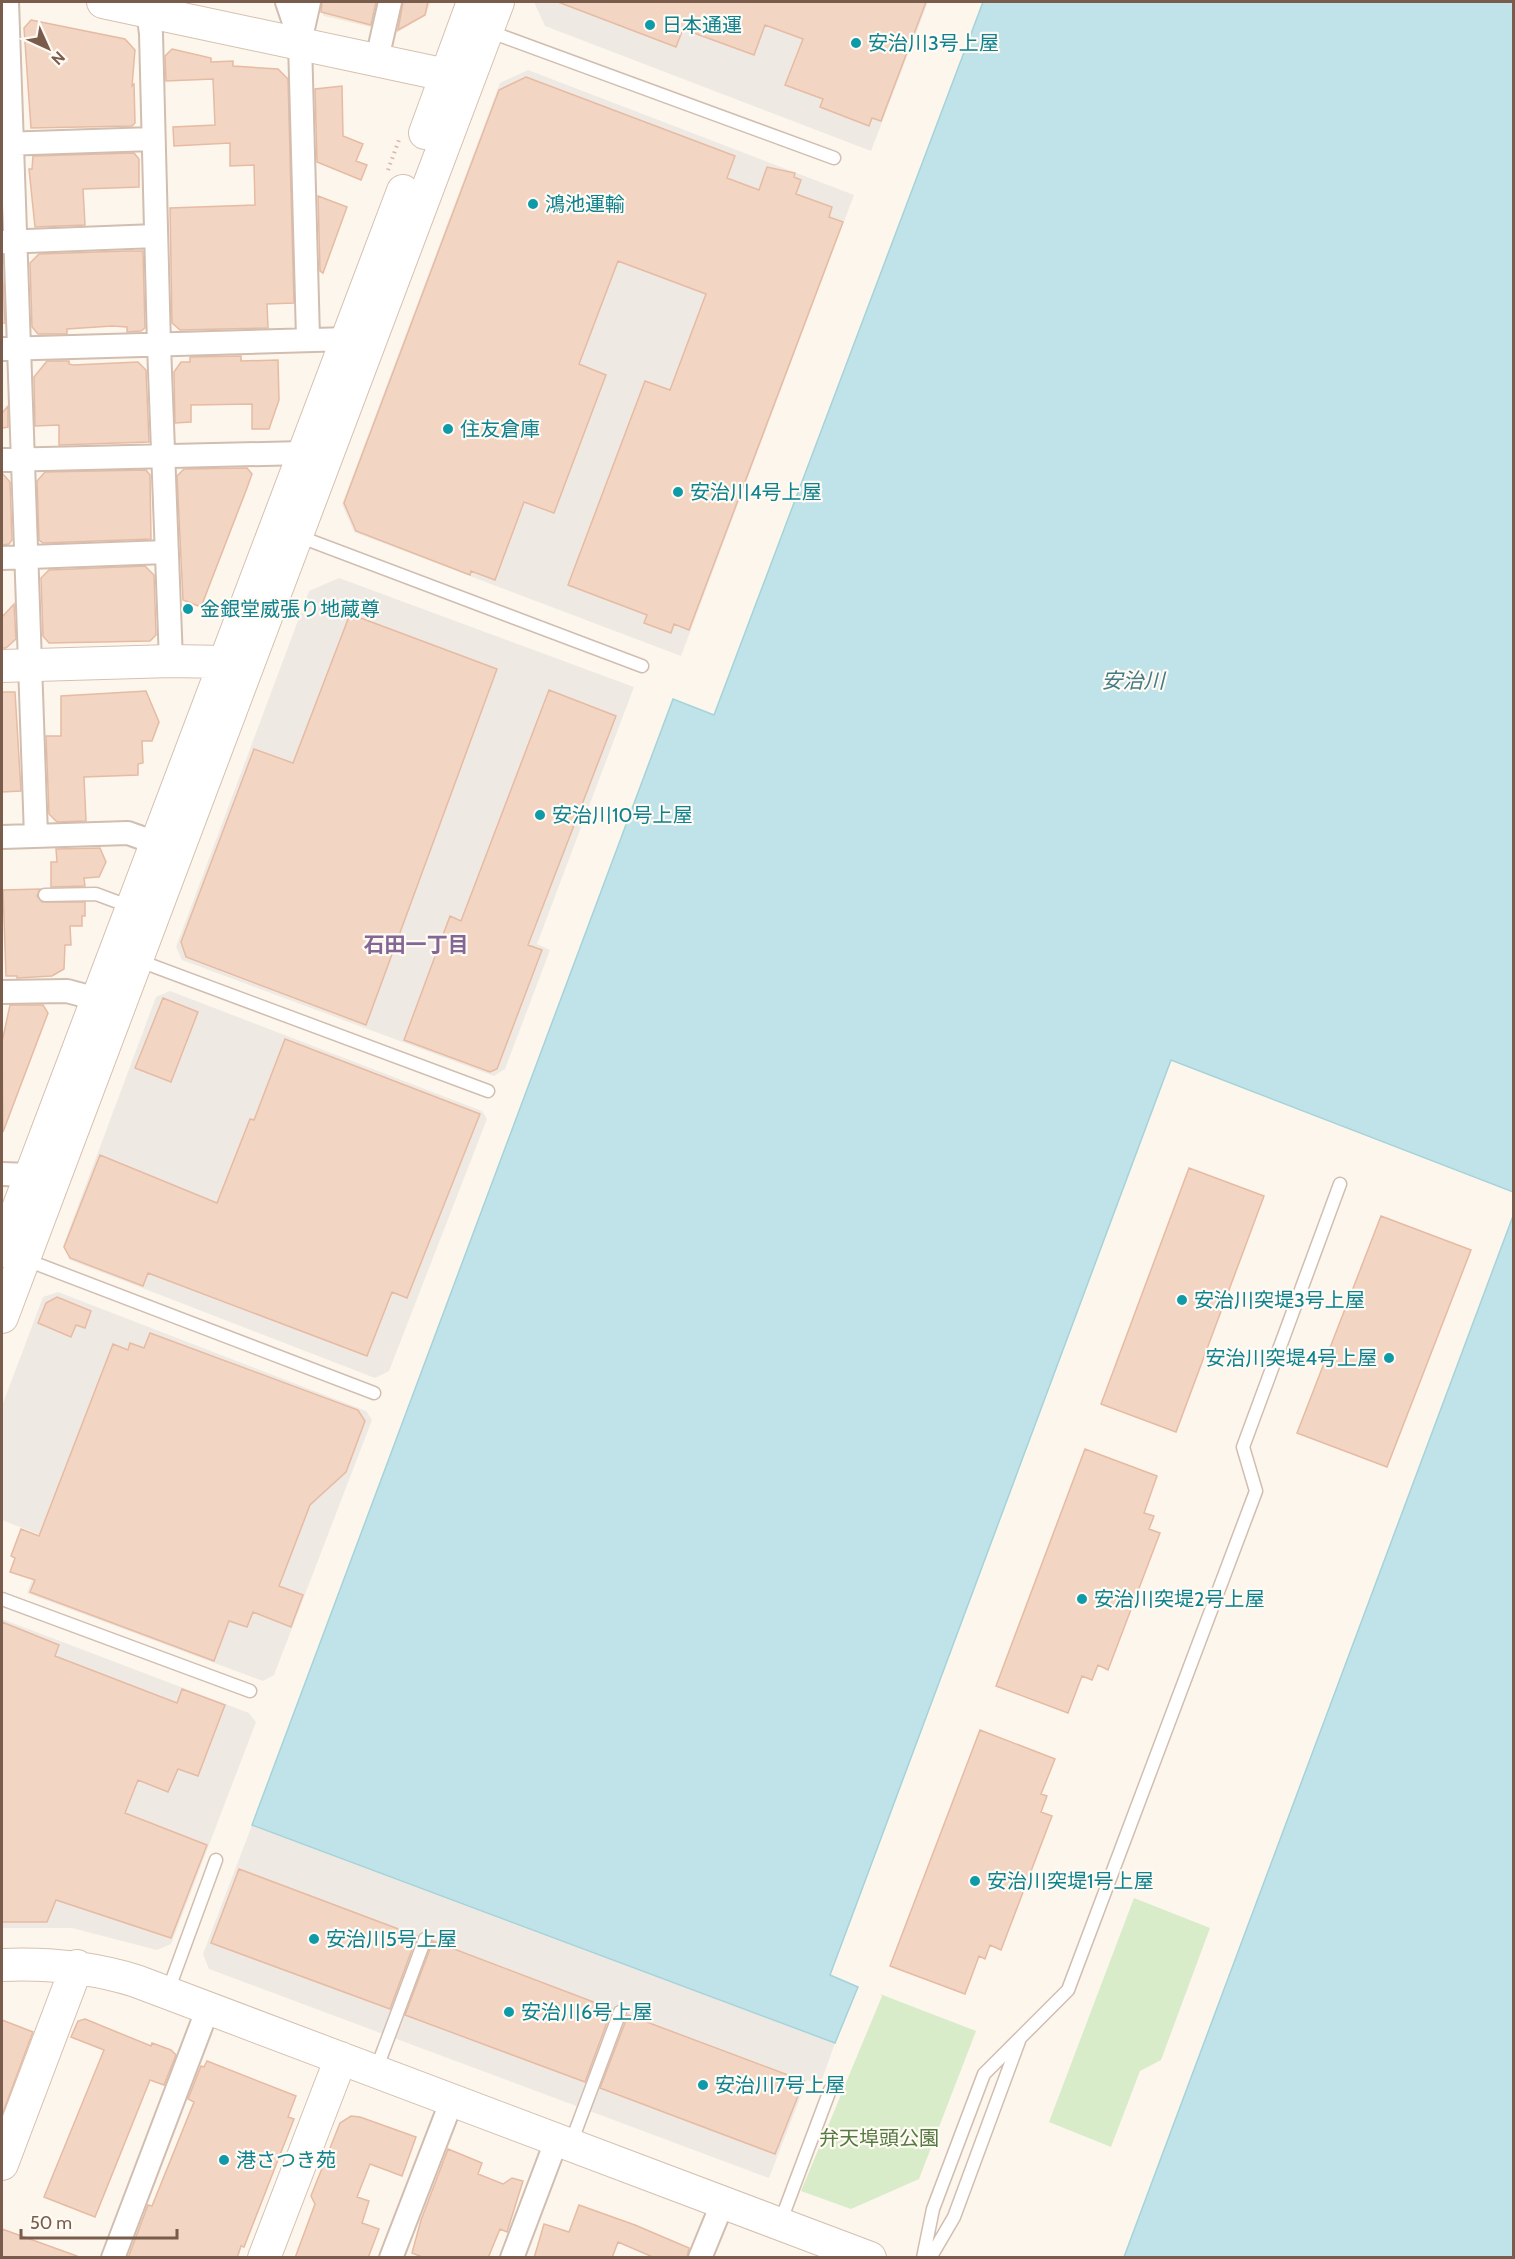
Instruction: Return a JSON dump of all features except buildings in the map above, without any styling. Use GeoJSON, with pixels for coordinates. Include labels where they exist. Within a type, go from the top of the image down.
{"type":"FeatureCollection","features":[{"type":"Feature","properties":{"kind":"street"},"geometry":{"type":"LineString","coordinates":[[7,2],[5,40],[13,460],[27,558],[16,666],[36,836]]}},
{"type":"Feature","properties":{"kind":"street"},"geometry":{"type":"LineString","coordinates":[[103,2],[148,6],[446,75]]}},
{"type":"Feature","properties":{"kind":"street"},"geometry":{"type":"LineString","coordinates":[[287,2],[300,42]]}},
{"type":"Feature","properties":{"kind":"street"},"geometry":{"type":"LineString","coordinates":[[308,338],[300,42],[309,2]]}},
{"type":"Feature","properties":{"kind":"street"},"geometry":{"type":"LineString","coordinates":[[377,59],[390,2]]}},
{"type":"Feature","properties":{"kind":"street"},"geometry":{"type":"LineString","coordinates":[[12,1255],[136,959],[236,666],[304,453],[473,2]]}},
{"type":"Feature","properties":{"kind":"street"},"geometry":{"type":"LineString","coordinates":[[2,1317],[12,1255],[16,1174],[97,999],[156,843],[298,536],[498,2]]}},
{"type":"Feature","properties":{"kind":"street"},"geometry":{"type":"LineString","coordinates":[[148,6],[171,661]]}},
{"type":"Feature","properties":{"kind":"street"},"geometry":{"type":"LineString","coordinates":[[446,75],[487,31]]}},
{"type":"Feature","properties":{"kind":"street"},"geometry":{"type":"LineString","coordinates":[[7,144],[153,139]]}},
{"type":"Feature","properties":{"kind":"street"},"geometry":{"type":"LineString","coordinates":[[8,242],[156,236]]}},
{"type":"Feature","properties":{"kind":"street"},"geometry":{"type":"LineString","coordinates":[[11,349],[308,338],[348,339]]}},
{"type":"Feature","properties":{"kind":"street"},"geometry":{"type":"LineString","coordinates":[[13,460],[304,453]]}},
{"type":"Feature","properties":{"kind":"street"},"geometry":{"type":"LineString","coordinates":[[2,558],[166,552]]}},
{"type":"Feature","properties":{"kind":"street"},"geometry":{"type":"LineString","coordinates":[[16,666],[171,661],[236,666]]}},
{"type":"Feature","properties":{"kind":"street"},"geometry":{"type":"LineString","coordinates":[[2,837],[128,833],[156,843]]}},
{"type":"Feature","properties":{"kind":"street"},"geometry":{"type":"LineString","coordinates":[[2,992],[67,991],[97,999]]}},
{"type":"Feature","properties":{"kind":"street"},"geometry":{"type":"LineString","coordinates":[[2,1965],[41,1963],[77,1966],[116,1975],[167,1992],[870,2258]]}},
{"type":"Feature","properties":{"kind":"street"},"geometry":{"type":"LineString","coordinates":[[2,2164],[77,1966]]}},
{"type":"Feature","properties":{"kind":"street"},"geometry":{"type":"LineString","coordinates":[[113,2258],[208,2008]]}},
{"type":"Feature","properties":{"kind":"street"},"geometry":{"type":"LineString","coordinates":[[264,2258],[341,2058]]}},
{"type":"Feature","properties":{"kind":"street"},"geometry":{"type":"LineString","coordinates":[[391,2258],[452,2100]]}},
{"type":"Feature","properties":{"kind":"street"},"geometry":{"type":"LineString","coordinates":[[512,2258],[564,2142]]}},
{"type":"Feature","properties":{"kind":"street"},"geometry":{"type":"LineString","coordinates":[[700,2258],[723,2202]]}},
{"type":"Feature","properties":{"kind":"lane"},"geometry":{"type":"LineString","coordinates":[[487,31],[834,158]]}},
{"type":"Feature","properties":{"kind":"lane"},"geometry":{"type":"LineString","coordinates":[[298,536],[642,666]]}},
{"type":"Feature","properties":{"kind":"lane"},"geometry":{"type":"LineString","coordinates":[[45,895],[96,894],[132,907]]}},
{"type":"Feature","properties":{"kind":"lane"},"geometry":{"type":"LineString","coordinates":[[136,959],[488,1091]]}},
{"type":"Feature","properties":{"kind":"lane"},"geometry":{"type":"LineString","coordinates":[[923,2258],[933,2208],[984,2074],[1068,1989],[1256,1491],[1243,1447],[1340,1184]]}},
{"type":"Feature","properties":{"kind":"lane"},"geometry":{"type":"LineString","coordinates":[[12,1255],[374,1393]]}},
{"type":"Feature","properties":{"kind":"lane"},"geometry":{"type":"LineString","coordinates":[[2,1599],[250,1691]]}},
{"type":"Feature","properties":{"kind":"lane"},"geometry":{"type":"LineString","coordinates":[[167,1992],[216,1860]]}},
{"type":"Feature","properties":{"kind":"lane"},"geometry":{"type":"LineString","coordinates":[[376,2071],[425,1939]]}},
{"type":"Feature","properties":{"kind":"lane"},"geometry":{"type":"LineString","coordinates":[[564,2142],[620,2012]]}},
{"type":"Feature","properties":{"kind":"lane"},"geometry":{"type":"LineString","coordinates":[[930,2258],[954,2217],[1020,2037]]}},
{"type":"Feature","properties":{"kind":"lane"},"geometry":{"type":"LineString","coordinates":[[780,2223],[830,2090]]}},
{"type":"Feature","properties":{"kind":"shaded area"},"geometry":{"type":"Polygon","coordinates":[[[319,2],[431,2],[425,16],[396,33],[324,16],[318,6],[319,2]]]}},
{"type":"Feature","properties":{"kind":"shaded area"},"geometry":{"type":"Polygon","coordinates":[[[534,2],[928,2],[871,151],[545,26],[534,2]]]}},
{"type":"Feature","properties":{"kind":"shaded area"},"geometry":{"type":"Polygon","coordinates":[[[528,70],[854,195],[681,656],[354,532],[342,504],[500,83],[528,70]]]}},
{"type":"Feature","properties":{"kind":"shaded area"},"geometry":{"type":"Polygon","coordinates":[[[339,578],[634,687],[537,944],[550,950],[505,1069],[494,1076],[182,960],[176,947],[309,591],[339,578]]]}},
{"type":"Feature","properties":{"kind":"shaded area"},"geometry":{"type":"Polygon","coordinates":[[[170,991],[482,1111],[487,1119],[389,1371],[375,1378],[70,1260],[63,1246],[156,997],[170,991]]]}},
{"type":"Feature","properties":{"kind":"shaded area"},"geometry":{"type":"Polygon","coordinates":[[[58,1292],[366,1411],[372,1420],[274,1675],[263,1681],[27,1593],[48,1538],[2,1520],[2,1406],[43,1297],[58,1292]]]}},
{"type":"Feature","properties":{"kind":"shaded area"},"geometry":{"type":"Polygon","coordinates":[[[2,1619],[249,1713],[256,1722],[171,1944],[157,1950],[72,1928],[2,1928],[2,1619]]]}},
{"type":"Feature","properties":{"kind":"shaded area"},"geometry":{"type":"Polygon","coordinates":[[[252,1825],[835,2043],[820,2085],[807,2080],[769,2178],[209,1969],[203,1954],[252,1825]]]}},
{"type":"Feature","properties":{"kind":"green space"},"geometry":{"type":"Polygon","coordinates":[[[1134,1898],[1210,1928],[1161,2060],[1140,2071],[1111,2147],[1049,2122],[1134,1898]]]}},
{"type":"Feature","properties":{"kind":"green space","name":"弁天埠頭公園"},"geometry":{"type":"Polygon","coordinates":[[[880,1994],[976,2031],[919,2179],[851,2209],[801,2191],[882,1996],[880,1994]]]}},
{"type":"Feature","properties":{"kind":"water","name":"安治川"},"geometry":{"type":"Polygon","coordinates":[[[983,2],[1513,2],[1513,1192],[1171,1060],[830,1975],[858,1987],[835,2043],[252,1825],[673,699],[714,715],[983,2]]]}},
{"type":"Feature","properties":{"kind":"water"},"geometry":{"type":"Polygon","coordinates":[[[1513,1216],[1513,2257],[1124,2257],[1513,1216]]]}},
{"type":"Feature","properties":{"kind":"place","name":"日本通運"},"geometry":{"type":"Point","coordinates":[650,25]}},
{"type":"Feature","properties":{"kind":"place","name":"安治川3号上屋"},"geometry":{"type":"Point","coordinates":[856,43]}},
{"type":"Feature","properties":{"kind":"place","name":"鴻池運輸"},"geometry":{"type":"Point","coordinates":[533,204]}},
{"type":"Feature","properties":{"kind":"place","name":"住友倉庫"},"geometry":{"type":"Point","coordinates":[448,429]}},
{"type":"Feature","properties":{"kind":"place","name":"安治川4号上屋"},"geometry":{"type":"Point","coordinates":[678,492]}},
{"type":"Feature","properties":{"kind":"place","name":"金銀堂威張り地蔵尊"},"geometry":{"type":"Point","coordinates":[188,609]}},
{"type":"Feature","properties":{"kind":"place","name":"安治川10号上屋"},"geometry":{"type":"Point","coordinates":[540,815]}},
{"type":"Feature","properties":{"kind":"place","name":"安治川突堤3号上屋"},"geometry":{"type":"Point","coordinates":[1182,1300]}},
{"type":"Feature","properties":{"kind":"place","name":"安治川突堤4号上屋"},"geometry":{"type":"Point","coordinates":[1389,1358]}},
{"type":"Feature","properties":{"kind":"place","name":"安治川突堤2号上屋"},"geometry":{"type":"Point","coordinates":[1082,1599]}},
{"type":"Feature","properties":{"kind":"place","name":"安治川突堤1号上屋"},"geometry":{"type":"Point","coordinates":[975,1881]}},
{"type":"Feature","properties":{"kind":"place","name":"安治川5号上屋"},"geometry":{"type":"Point","coordinates":[314,1939]}},
{"type":"Feature","properties":{"kind":"place","name":"安治川6号上屋"},"geometry":{"type":"Point","coordinates":[509,2012]}},
{"type":"Feature","properties":{"kind":"place","name":"安治川7号上屋"},"geometry":{"type":"Point","coordinates":[703,2085]}},
{"type":"Feature","properties":{"kind":"place","name":"港さつき苑"},"geometry":{"type":"Point","coordinates":[224,2160]}},
{"type":"Feature","properties":{"kind":"district","name":"石田一丁目"},"geometry":{"type":"Point","coordinates":[416,944]}}]}
